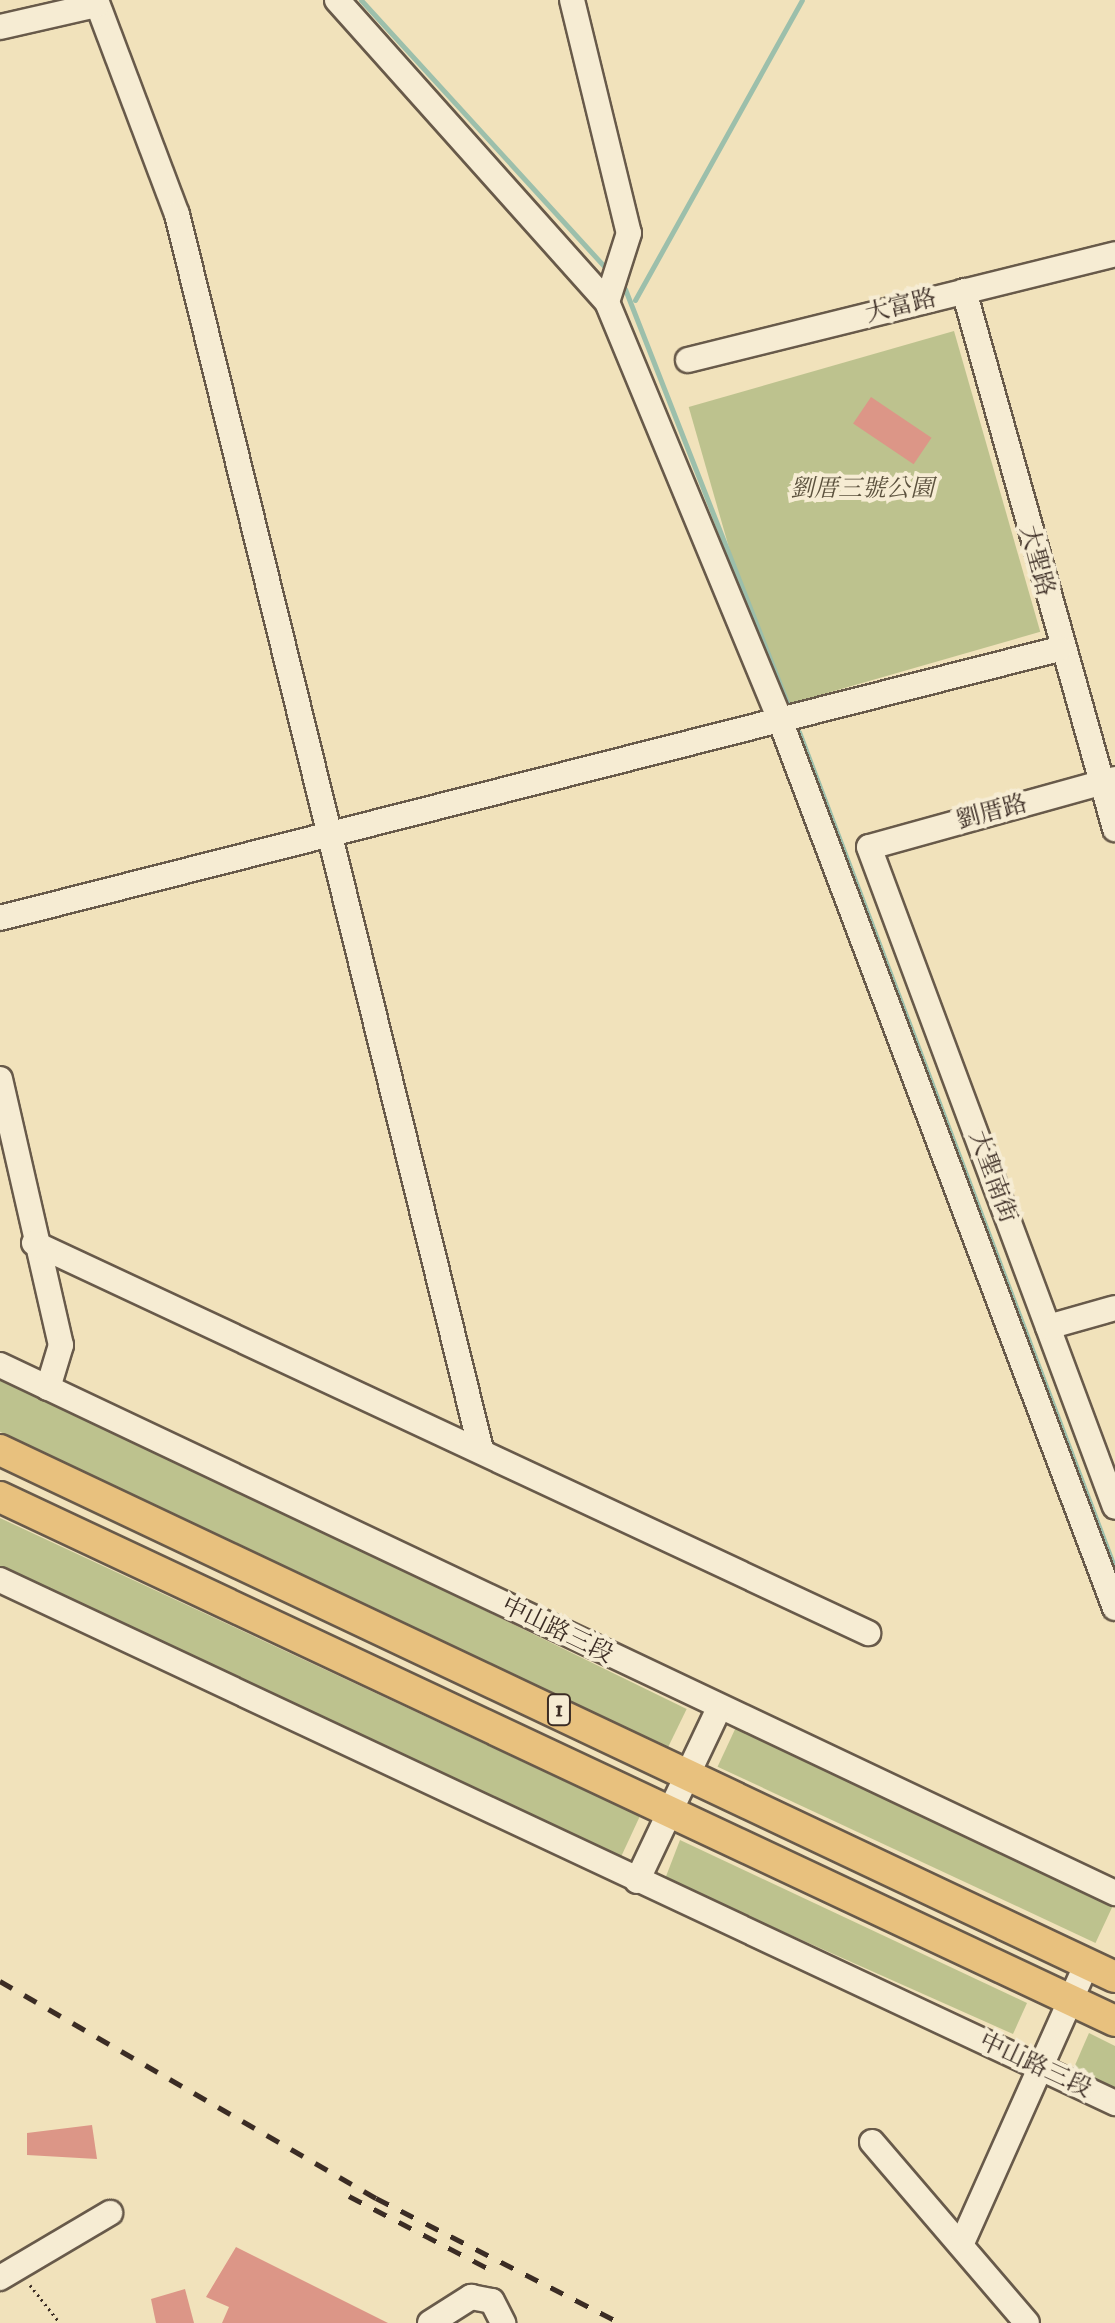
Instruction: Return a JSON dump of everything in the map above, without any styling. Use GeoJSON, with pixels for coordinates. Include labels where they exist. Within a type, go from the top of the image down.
{"type":"FeatureCollection","features":[{"type":"Feature","properties":{"kind":"main road","name":"1"},"geometry":{"type":"LineString","coordinates":[[0,1450],[686,1768],[1115,1977]]}},
{"type":"Feature","properties":{"kind":"main road","name":"1"},"geometry":{"type":"LineString","coordinates":[[0,1497],[1115,2021]]}},
{"type":"Feature","properties":{"kind":"street"},"geometry":{"type":"LineString","coordinates":[[337,0],[607,302],[780,720],[1115,1608]]}},
{"type":"Feature","properties":{"kind":"street"},"geometry":{"type":"LineString","coordinates":[[572,0],[629,233],[607,302]]}},
{"type":"Feature","properties":{"kind":"street"},"geometry":{"type":"LineString","coordinates":[[0,27],[96,3],[177,214],[480,1446]]}},
{"type":"Feature","properties":{"kind":"street","name":"大富路"},"geometry":{"type":"LineString","coordinates":[[688,360],[1115,254]]}},
{"type":"Feature","properties":{"kind":"street","name":"大聖路"},"geometry":{"type":"LineString","coordinates":[[964,291],[1059,649],[1107,782],[1115,829]]}},
{"type":"Feature","properties":{"kind":"street"},"geometry":{"type":"LineString","coordinates":[[0,918],[1059,649]]}},
{"type":"Feature","properties":{"kind":"street","name":"劉厝路"},"geometry":{"type":"LineString","coordinates":[[869,847],[1107,782]]}},
{"type":"Feature","properties":{"kind":"street","name":"大聖南街"},"geometry":{"type":"LineString","coordinates":[[869,847],[1115,1507]]}},
{"type":"Feature","properties":{"kind":"street"},"geometry":{"type":"LineString","coordinates":[[0,1079],[34,1243],[61,1345],[48,1388]]}},
{"type":"Feature","properties":{"kind":"street"},"geometry":{"type":"LineString","coordinates":[[34,1243],[480,1446],[868,1633]]}},
{"type":"Feature","properties":{"kind":"street"},"geometry":{"type":"LineString","coordinates":[[1048,1327],[1115,1308]]}},
{"type":"Feature","properties":{"kind":"street","name":"中山路三段"},"geometry":{"type":"LineString","coordinates":[[0,1365],[1115,1893]]}},
{"type":"Feature","properties":{"kind":"street","name":"中山路三段"},"geometry":{"type":"LineString","coordinates":[[0,1580],[1115,2103]]}},
{"type":"Feature","properties":{"kind":"street"},"geometry":{"type":"LineString","coordinates":[[637,1881],[666,1810],[719,1708]]}},
{"type":"Feature","properties":{"kind":"street"},"geometry":{"type":"LineString","coordinates":[[961,2245],[1087,1963]]}},
{"type":"Feature","properties":{"kind":"street"},"geometry":{"type":"LineString","coordinates":[[872,2142],[1027,2323]]}},
{"type":"Feature","properties":{"kind":"street"},"geometry":{"type":"LineString","coordinates":[[10,2276],[110,2213]]}},
{"type":"Feature","properties":{"kind":"street"},"geometry":{"type":"LineString","coordinates":[[430,2323],[471,2297],[492,2301],[503,2323]]}},
{"type":"Feature","properties":{"kind":"path"},"geometry":{"type":"LineString","coordinates":[[10,2276],[60,2323]]}},
{"type":"Feature","properties":{"kind":"green space","name":"劉厝三號公園"},"geometry":{"type":"Polygon","coordinates":[[[954,331],[1040,632],[775,708],[689,407],[954,331]]]}},
{"type":"Feature","properties":{"kind":"green space"},"geometry":{"type":"Polygon","coordinates":[[[0,1374],[687,1709],[664,1756],[0,1432],[0,1374]]]}},
{"type":"Feature","properties":{"kind":"green space"},"geometry":{"type":"Polygon","coordinates":[[[0,1518],[640,1816],[621,1857],[0,1568],[0,1518]]]}},
{"type":"Feature","properties":{"kind":"green space"},"geometry":{"type":"Polygon","coordinates":[[[737,1725],[1115,1901],[1095,1943],[718,1767],[737,1725]]]}},
{"type":"Feature","properties":{"kind":"green space"},"geometry":{"type":"Polygon","coordinates":[[[680,1840],[1027,2003],[1013,2034],[665,1879],[680,1840]]]}},
{"type":"Feature","properties":{"kind":"green space"},"geometry":{"type":"Polygon","coordinates":[[[1089,2033],[1115,2046],[1115,2092],[1072,2072],[1089,2033]]]}},
{"type":"Feature","properties":{"kind":"building"},"geometry":{"type":"Polygon","coordinates":[[[871,397],[932,438],[914,464],[853,424],[871,397]]]}},
{"type":"Feature","properties":{"kind":"building"},"geometry":{"type":"Polygon","coordinates":[[[92,2125],[97,2159],[27,2155],[27,2133],[92,2125]]]}},
{"type":"Feature","properties":{"kind":"building"},"geometry":{"type":"Polygon","coordinates":[[[236,2247],[388,2323],[222,2323],[229,2307],[206,2297],[236,2247]]]}},
{"type":"Feature","properties":{"kind":"building"},"geometry":{"type":"Polygon","coordinates":[[[185,2289],[194,2323],[156,2323],[151,2299],[185,2289]]]}},
{"type":"Feature","properties":{"kind":"waterway"},"geometry":{"type":"LineString","coordinates":[[361,0],[604,266]]}},
{"type":"Feature","properties":{"kind":"waterway"},"geometry":{"type":"LineString","coordinates":[[635,300],[802,0]]}},
{"type":"Feature","properties":{"kind":"waterway"},"geometry":{"type":"LineString","coordinates":[[625,289],[787,702]]}},
{"type":"Feature","properties":{"kind":"waterway"},"geometry":{"type":"LineString","coordinates":[[799,732],[1115,1569]]}},
{"type":"Feature","properties":{"kind":"railway"},"geometry":{"type":"LineString","coordinates":[[0,1981],[376,2198],[620,2323]]}},
{"type":"Feature","properties":{"kind":"railway"},"geometry":{"type":"LineString","coordinates":[[349,2196],[491,2270]]}}]}
